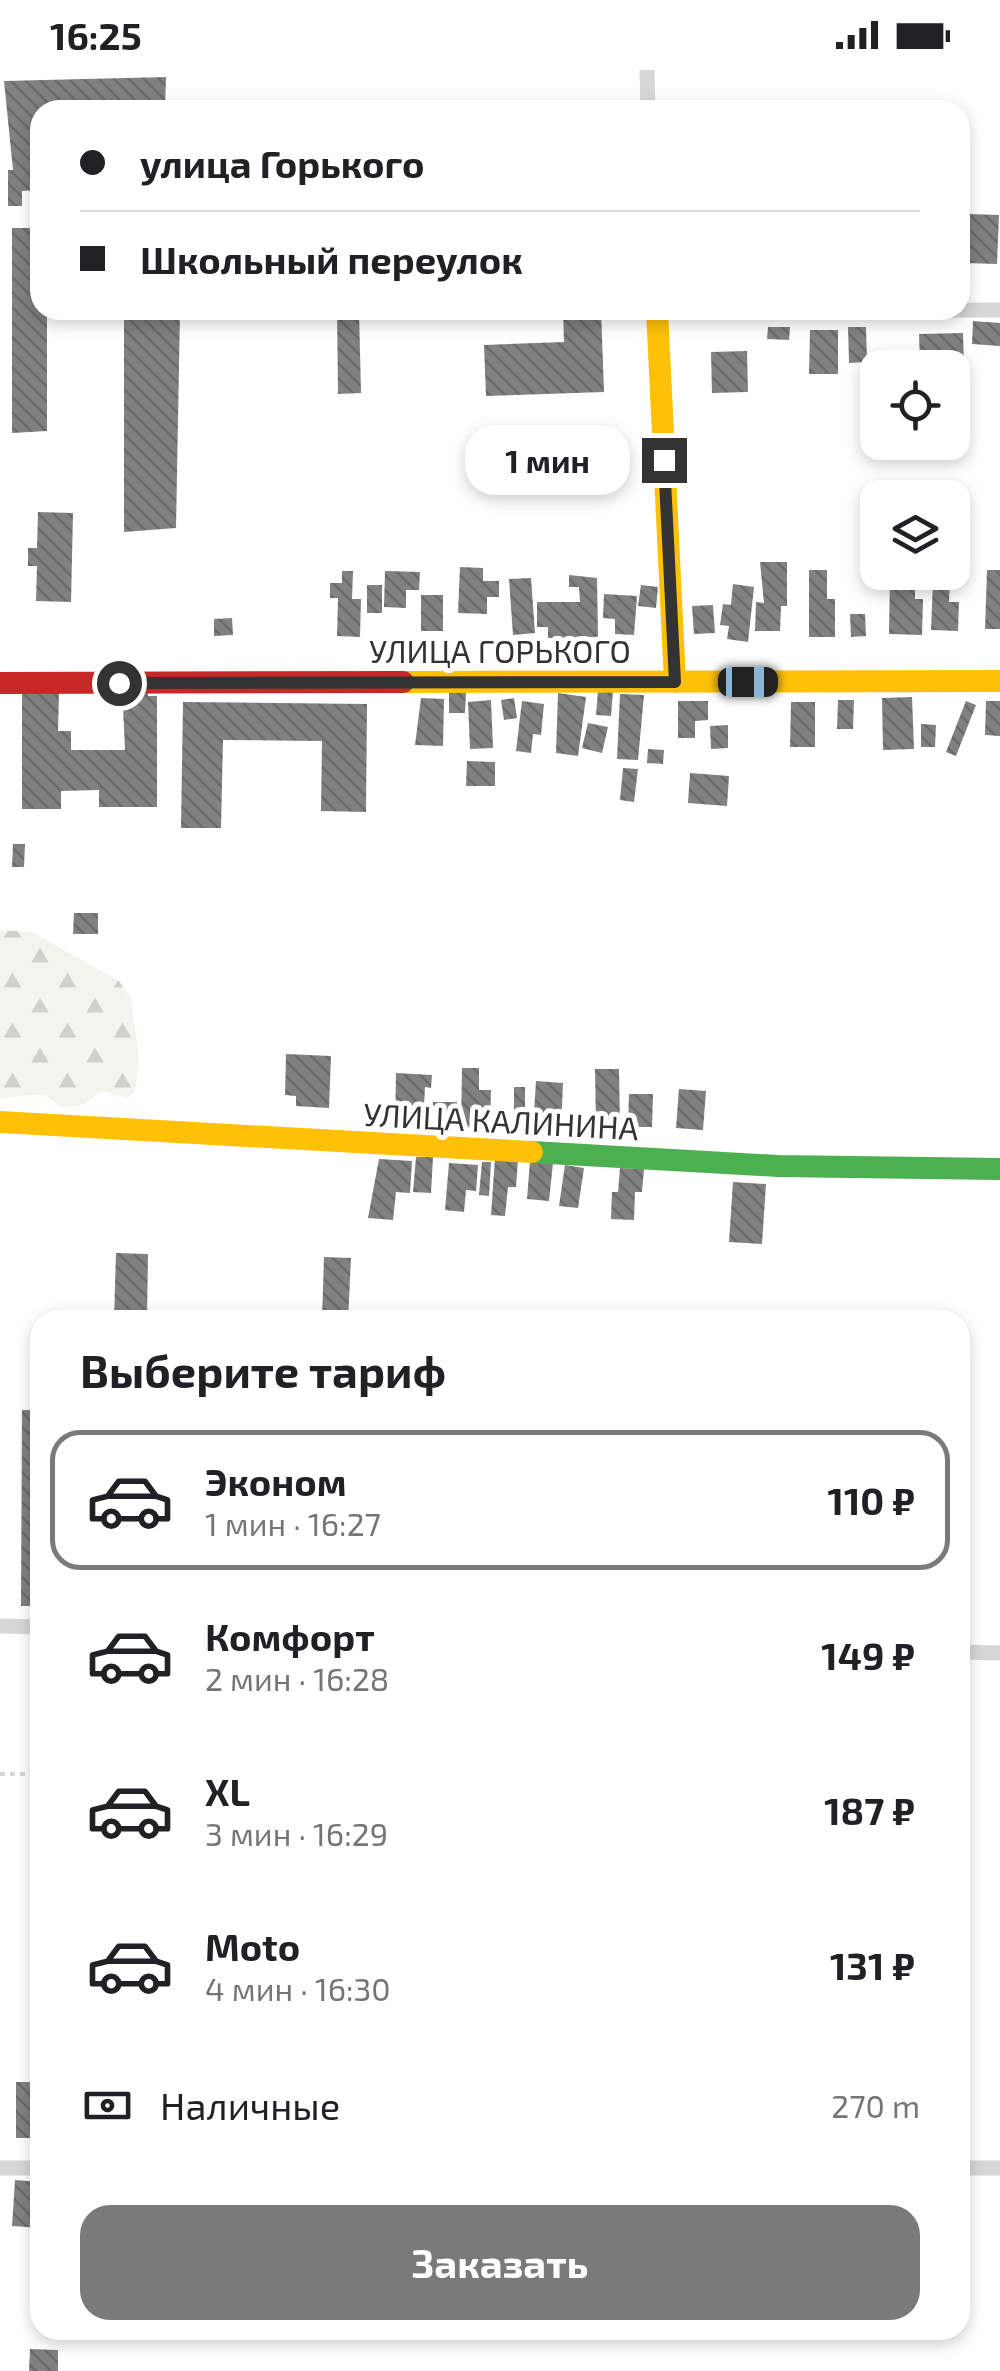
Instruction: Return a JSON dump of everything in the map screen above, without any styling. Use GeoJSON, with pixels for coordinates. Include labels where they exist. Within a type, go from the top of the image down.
{"type":"FeatureCollection","features":[{"type":"Feature","properties":{"kind":"street"},"geometry":{"type":"LineString","coordinates":[[647,70],[648,100]]}},
{"type":"Feature","properties":{"kind":"street"},"geometry":{"type":"LineString","coordinates":[[970,310],[1000,310]]}},
{"type":"Feature","properties":{"kind":"street"},"geometry":{"type":"LineString","coordinates":[[657,320],[675,682]]}},
{"type":"Feature","properties":{"kind":"street","name":"УЛИЦА ГОРЬКОГО"},"geometry":{"type":"LineString","coordinates":[[0,684],[1000,681]]}},
{"type":"Feature","properties":{"kind":"street","name":"УЛИЦА КАЛИНИНА"},"geometry":{"type":"LineString","coordinates":[[0,1122],[778,1166],[1000,1169]]}},
{"type":"Feature","properties":{"kind":"street"},"geometry":{"type":"LineString","coordinates":[[0,1626],[30,1628]]}},
{"type":"Feature","properties":{"kind":"street"},"geometry":{"type":"LineString","coordinates":[[970,1652],[1000,1653]]}},
{"type":"Feature","properties":{"kind":"street"},"geometry":{"type":"LineString","coordinates":[[0,2168],[30,2168]]}},
{"type":"Feature","properties":{"kind":"street"},"geometry":{"type":"LineString","coordinates":[[970,2168],[1000,2168]]}},
{"type":"Feature","properties":{"kind":"path"},"geometry":{"type":"LineString","coordinates":[[0,1774],[30,1774]]}},
{"type":"Feature","properties":{"kind":"green space"},"geometry":{"type":"Polygon","coordinates":[[[0,930],[32,932],[119,981],[131,999],[139,1058],[135,1092],[127,1098],[103,1091],[81,1106],[61,1107],[43,1094],[0,1098],[0,930]]]}},
{"type":"Feature","properties":{"kind":"building"},"geometry":{"type":"Polygon","coordinates":[[[166,77],[165,100],[30,100],[30,191],[22,191],[22,206],[8,206],[8,170],[13,170],[4,81],[166,77]]]}},
{"type":"Feature","properties":{"kind":"building"},"geometry":{"type":"Polygon","coordinates":[[[970,214],[999,215],[997,264],[970,263],[970,214]]]}},
{"type":"Feature","properties":{"kind":"building"},"geometry":{"type":"Polygon","coordinates":[[[12,228],[30,228],[30,320],[47,320],[47,431],[12,433],[12,228]]]}},
{"type":"Feature","properties":{"kind":"building"},"geometry":{"type":"Polygon","coordinates":[[[124,320],[180,320],[176,528],[124,532],[124,320]]]}},
{"type":"Feature","properties":{"kind":"building"},"geometry":{"type":"Polygon","coordinates":[[[337,320],[359,320],[361,393],[338,394],[337,320]]]}},
{"type":"Feature","properties":{"kind":"building"},"geometry":{"type":"Polygon","coordinates":[[[563,320],[601,320],[604,392],[486,396],[484,345],[564,342],[563,320]]]}},
{"type":"Feature","properties":{"kind":"building"},"geometry":{"type":"Polygon","coordinates":[[[973,321],[1000,323],[1000,346],[972,344],[973,321]]]}},
{"type":"Feature","properties":{"kind":"building"},"geometry":{"type":"Polygon","coordinates":[[[768,327],[790,327],[789,340],[767,339],[768,327]]]}},
{"type":"Feature","properties":{"kind":"building"},"geometry":{"type":"Polygon","coordinates":[[[848,327],[866,327],[867,350],[860,350],[860,362],[849,363],[848,327]]]}},
{"type":"Feature","properties":{"kind":"building"},"geometry":{"type":"Polygon","coordinates":[[[810,330],[838,330],[838,374],[809,374],[810,330]]]}},
{"type":"Feature","properties":{"kind":"building"},"geometry":{"type":"Polygon","coordinates":[[[963,333],[964,350],[920,350],[919,334],[963,333]]]}},
{"type":"Feature","properties":{"kind":"building"},"geometry":{"type":"Polygon","coordinates":[[[747,351],[748,392],[712,393],[711,352],[747,351]]]}},
{"type":"Feature","properties":{"kind":"building"},"geometry":{"type":"Polygon","coordinates":[[[38,512],[73,513],[71,602],[36,601],[37,566],[28,566],[28,548],[37,548],[38,512]]]}},
{"type":"Feature","properties":{"kind":"building"},"geometry":{"type":"Polygon","coordinates":[[[760,562],[787,562],[787,606],[781,606],[780,631],[755,631],[756,602],[764,603],[760,562]]]}},
{"type":"Feature","properties":{"kind":"building"},"geometry":{"type":"Polygon","coordinates":[[[460,567],[483,568],[483,581],[499,581],[499,597],[487,597],[487,614],[458,613],[460,567]]]}},
{"type":"Feature","properties":{"kind":"building"},"geometry":{"type":"Polygon","coordinates":[[[809,570],[827,570],[827,599],[835,599],[835,637],[809,637],[809,570]]]}},
{"type":"Feature","properties":{"kind":"building"},"geometry":{"type":"Polygon","coordinates":[[[987,570],[1000,570],[1000,629],[985,629],[987,570]]]}},
{"type":"Feature","properties":{"kind":"building"},"geometry":{"type":"Polygon","coordinates":[[[342,571],[353,571],[352,599],[361,599],[360,637],[337,636],[338,598],[330,598],[330,583],[342,583],[342,571]]]}},
{"type":"Feature","properties":{"kind":"building"},"geometry":{"type":"Polygon","coordinates":[[[385,571],[420,572],[419,590],[406,590],[406,608],[384,607],[385,571]]]}},
{"type":"Feature","properties":{"kind":"building"},"geometry":{"type":"Polygon","coordinates":[[[569,575],[597,578],[598,637],[548,638],[548,627],[537,627],[537,602],[580,602],[579,587],[569,587],[569,575]]]}},
{"type":"Feature","properties":{"kind":"building"},"geometry":{"type":"Polygon","coordinates":[[[531,578],[535,633],[513,635],[509,579],[531,578]]]}},
{"type":"Feature","properties":{"kind":"building"},"geometry":{"type":"Polygon","coordinates":[[[733,584],[754,587],[748,642],[727,639],[729,626],[720,625],[723,604],[731,605],[733,584]]]}},
{"type":"Feature","properties":{"kind":"building"},"geometry":{"type":"Polygon","coordinates":[[[367,585],[382,585],[382,613],[367,613],[367,585]]]}},
{"type":"Feature","properties":{"kind":"building"},"geometry":{"type":"Polygon","coordinates":[[[641,585],[658,587],[656,608],[638,606],[641,585]]]}},
{"type":"Feature","properties":{"kind":"building"},"geometry":{"type":"Polygon","coordinates":[[[890,590],[915,590],[915,599],[923,599],[922,635],[889,634],[890,590]]]}},
{"type":"Feature","properties":{"kind":"building"},"geometry":{"type":"Polygon","coordinates":[[[933,590],[950,590],[949,602],[959,602],[958,631],[931,630],[933,590]]]}},
{"type":"Feature","properties":{"kind":"building"},"geometry":{"type":"Polygon","coordinates":[[[604,594],[637,596],[634,635],[615,634],[615,619],[603,618],[604,594]]]}},
{"type":"Feature","properties":{"kind":"building"},"geometry":{"type":"Polygon","coordinates":[[[421,595],[443,595],[443,631],[421,631],[421,595]]]}},
{"type":"Feature","properties":{"kind":"building"},"geometry":{"type":"Polygon","coordinates":[[[713,605],[715,633],[694,634],[692,606],[713,605]]]}},
{"type":"Feature","properties":{"kind":"building"},"geometry":{"type":"Polygon","coordinates":[[[850,614],[865,614],[866,636],[851,637],[850,614]]]}},
{"type":"Feature","properties":{"kind":"building"},"geometry":{"type":"Polygon","coordinates":[[[232,618],[233,635],[214,636],[214,619],[232,618]]]}},
{"type":"Feature","properties":{"kind":"building"},"geometry":{"type":"Polygon","coordinates":[[[122,685],[149,685],[148,696],[157,696],[157,807],[99,807],[99,790],[61,791],[61,809],[22,809],[22,693],[59,693],[58,731],[71,731],[71,750],[125,750],[122,685]]]}},
{"type":"Feature","properties":{"kind":"building"},"geometry":{"type":"Polygon","coordinates":[[[598,690],[613,691],[611,716],[596,715],[598,690]]]}},
{"type":"Feature","properties":{"kind":"building"},"geometry":{"type":"Polygon","coordinates":[[[449,691],[466,691],[465,713],[449,713],[449,691]]]}},
{"type":"Feature","properties":{"kind":"building"},"geometry":{"type":"Polygon","coordinates":[[[558,693],[586,697],[578,756],[556,753],[558,693]]]}},
{"type":"Feature","properties":{"kind":"building"},"geometry":{"type":"Polygon","coordinates":[[[620,694],[644,695],[638,760],[617,759],[620,694]]]}},
{"type":"Feature","properties":{"kind":"building"},"geometry":{"type":"Polygon","coordinates":[[[912,697],[914,749],[883,750],[882,698],[912,697]]]}},
{"type":"Feature","properties":{"kind":"building"},"geometry":{"type":"Polygon","coordinates":[[[421,698],[444,699],[443,746],[415,745],[421,698]]]}},
{"type":"Feature","properties":{"kind":"building"},"geometry":{"type":"Polygon","coordinates":[[[514,698],[517,718],[504,720],[501,700],[514,698]]]}},
{"type":"Feature","properties":{"kind":"building"},"geometry":{"type":"Polygon","coordinates":[[[491,700],[493,748],[470,749],[468,702],[491,700]]]}},
{"type":"Feature","properties":{"kind":"building"},"geometry":{"type":"Polygon","coordinates":[[[838,700],[854,700],[853,729],[837,729],[838,700]]]}},
{"type":"Feature","properties":{"kind":"building"},"geometry":{"type":"Polygon","coordinates":[[[522,701],[544,704],[541,735],[533,734],[531,753],[516,751],[522,701]]]}},
{"type":"Feature","properties":{"kind":"building"},"geometry":{"type":"Polygon","coordinates":[[[678,701],[708,701],[708,720],[695,721],[695,738],[678,738],[678,701]]]}},
{"type":"Feature","properties":{"kind":"building"},"geometry":{"type":"Polygon","coordinates":[[[966,701],[976,705],[956,756],[946,752],[966,701]]]}},
{"type":"Feature","properties":{"kind":"building"},"geometry":{"type":"Polygon","coordinates":[[[986,701],[1000,701],[1000,736],[985,735],[986,701]]]}},
{"type":"Feature","properties":{"kind":"building"},"geometry":{"type":"Polygon","coordinates":[[[183,702],[367,704],[366,812],[321,811],[322,741],[223,740],[221,828],[181,828],[183,702]]]}},
{"type":"Feature","properties":{"kind":"building"},"geometry":{"type":"Polygon","coordinates":[[[791,702],[815,702],[815,747],[790,747],[791,702]]]}},
{"type":"Feature","properties":{"kind":"building"},"geometry":{"type":"Polygon","coordinates":[[[588,723],[608,727],[602,753],[582,748],[588,723]]]}},
{"type":"Feature","properties":{"kind":"building"},"geometry":{"type":"Polygon","coordinates":[[[921,724],[936,725],[935,747],[921,747],[921,724]]]}},
{"type":"Feature","properties":{"kind":"building"},"geometry":{"type":"Polygon","coordinates":[[[728,725],[728,748],[711,749],[710,726],[728,725]]]}},
{"type":"Feature","properties":{"kind":"building"},"geometry":{"type":"Polygon","coordinates":[[[648,749],[664,750],[663,764],[647,763],[648,749]]]}},
{"type":"Feature","properties":{"kind":"building"},"geometry":{"type":"Polygon","coordinates":[[[467,761],[495,762],[495,786],[466,786],[467,761]]]}},
{"type":"Feature","properties":{"kind":"building"},"geometry":{"type":"Polygon","coordinates":[[[623,768],[638,769],[634,802],[620,800],[623,768]]]}},
{"type":"Feature","properties":{"kind":"building"},"geometry":{"type":"Polygon","coordinates":[[[690,773],[729,776],[727,806],[688,803],[690,773]]]}},
{"type":"Feature","properties":{"kind":"building"},"geometry":{"type":"Polygon","coordinates":[[[13,844],[25,844],[24,867],[12,867],[13,844]]]}},
{"type":"Feature","properties":{"kind":"building"},"geometry":{"type":"Polygon","coordinates":[[[74,913],[98,913],[98,934],[73,934],[74,913]]]}},
{"type":"Feature","properties":{"kind":"building"},"geometry":{"type":"Polygon","coordinates":[[[286,1054],[331,1056],[329,1108],[296,1106],[296,1096],[285,1095],[286,1054]]]}},
{"type":"Feature","properties":{"kind":"building"},"geometry":{"type":"Polygon","coordinates":[[[462,1068],[479,1068],[479,1090],[491,1090],[490,1127],[461,1127],[462,1068]]]}},
{"type":"Feature","properties":{"kind":"building"},"geometry":{"type":"Polygon","coordinates":[[[595,1069],[619,1069],[620,1126],[596,1126],[595,1069]]]}},
{"type":"Feature","properties":{"kind":"building"},"geometry":{"type":"Polygon","coordinates":[[[396,1073],[432,1075],[431,1088],[425,1087],[423,1125],[395,1124],[396,1073]]]}},
{"type":"Feature","properties":{"kind":"building"},"geometry":{"type":"Polygon","coordinates":[[[536,1081],[563,1083],[561,1130],[533,1128],[536,1081]]]}},
{"type":"Feature","properties":{"kind":"building"},"geometry":{"type":"Polygon","coordinates":[[[514,1087],[525,1087],[525,1130],[514,1130],[514,1087]]]}},
{"type":"Feature","properties":{"kind":"building"},"geometry":{"type":"Polygon","coordinates":[[[679,1089],[706,1091],[703,1130],[676,1128],[679,1089]]]}},
{"type":"Feature","properties":{"kind":"building"},"geometry":{"type":"Polygon","coordinates":[[[629,1094],[653,1094],[652,1127],[628,1127],[629,1094]]]}},
{"type":"Feature","properties":{"kind":"building"},"geometry":{"type":"Polygon","coordinates":[[[433,1102],[457,1102],[456,1124],[432,1124],[433,1102]]]}},
{"type":"Feature","properties":{"kind":"building"},"geometry":{"type":"Polygon","coordinates":[[[416,1157],[433,1157],[431,1193],[413,1192],[416,1157]]]}},
{"type":"Feature","properties":{"kind":"building"},"geometry":{"type":"Polygon","coordinates":[[[495,1158],[518,1160],[516,1187],[508,1187],[505,1216],[491,1215],[495,1158]]]}},
{"type":"Feature","properties":{"kind":"building"},"geometry":{"type":"Polygon","coordinates":[[[379,1159],[412,1161],[410,1193],[396,1192],[393,1220],[368,1218],[379,1159]]]}},
{"type":"Feature","properties":{"kind":"building"},"geometry":{"type":"Polygon","coordinates":[[[530,1161],[553,1163],[549,1201],[527,1199],[530,1161]]]}},
{"type":"Feature","properties":{"kind":"building"},"geometry":{"type":"Polygon","coordinates":[[[482,1162],[491,1162],[489,1196],[479,1195],[482,1162]]]}},
{"type":"Feature","properties":{"kind":"building"},"geometry":{"type":"Polygon","coordinates":[[[449,1163],[478,1165],[476,1191],[466,1190],[464,1212],[445,1210],[449,1163]]]}},
{"type":"Feature","properties":{"kind":"building"},"geometry":{"type":"Polygon","coordinates":[[[565,1165],[584,1168],[578,1208],[559,1206],[565,1165]]]}},
{"type":"Feature","properties":{"kind":"building"},"geometry":{"type":"Polygon","coordinates":[[[620,1168],[644,1169],[642,1192],[635,1192],[634,1220],[611,1219],[612,1192],[618,1192],[620,1168]]]}},
{"type":"Feature","properties":{"kind":"building"},"geometry":{"type":"Polygon","coordinates":[[[733,1182],[766,1184],[762,1244],[729,1242],[733,1182]]]}},
{"type":"Feature","properties":{"kind":"building"},"geometry":{"type":"Polygon","coordinates":[[[116,1253],[148,1254],[147,1310],[114,1310],[116,1253]]]}},
{"type":"Feature","properties":{"kind":"building"},"geometry":{"type":"Polygon","coordinates":[[[324,1257],[351,1258],[348,1310],[322,1310],[324,1257]]]}},
{"type":"Feature","properties":{"kind":"building"},"geometry":{"type":"Polygon","coordinates":[[[22,1410],[30,1410],[30,1606],[21,1606],[22,1410]]]}},
{"type":"Feature","properties":{"kind":"building"},"geometry":{"type":"Polygon","coordinates":[[[16,2082],[30,2082],[30,2138],[16,2138],[16,2082]]]}},
{"type":"Feature","properties":{"kind":"building"},"geometry":{"type":"Polygon","coordinates":[[[15,2180],[30,2181],[30,2227],[12,2226],[15,2180]]]}},
{"type":"Feature","properties":{"kind":"building"},"geometry":{"type":"Polygon","coordinates":[[[30,2349],[58,2350],[58,2371],[29,2371],[30,2349]]]}},
{"type":"Feature","properties":{"kind":"traffic: fast"},"geometry":{"type":"LineString","coordinates":[[532,1152],[778,1166],[1000,1169]]}},
{"type":"Feature","properties":{"kind":"traffic: slow"},"geometry":{"type":"LineString","coordinates":[[657,320],[675,682]]}},
{"type":"Feature","properties":{"kind":"traffic: slow"},"geometry":{"type":"LineString","coordinates":[[403,682],[1000,681]]}},
{"type":"Feature","properties":{"kind":"traffic: slow"},"geometry":{"type":"LineString","coordinates":[[0,1122],[532,1152]]}},
{"type":"Feature","properties":{"kind":"traffic: jam"},"geometry":{"type":"LineString","coordinates":[[0,683],[403,682]]}},
{"type":"Feature","properties":{"kind":"route"},"geometry":{"type":"LineString","coordinates":[[119,683],[675,682],[664,460]]}}]}
